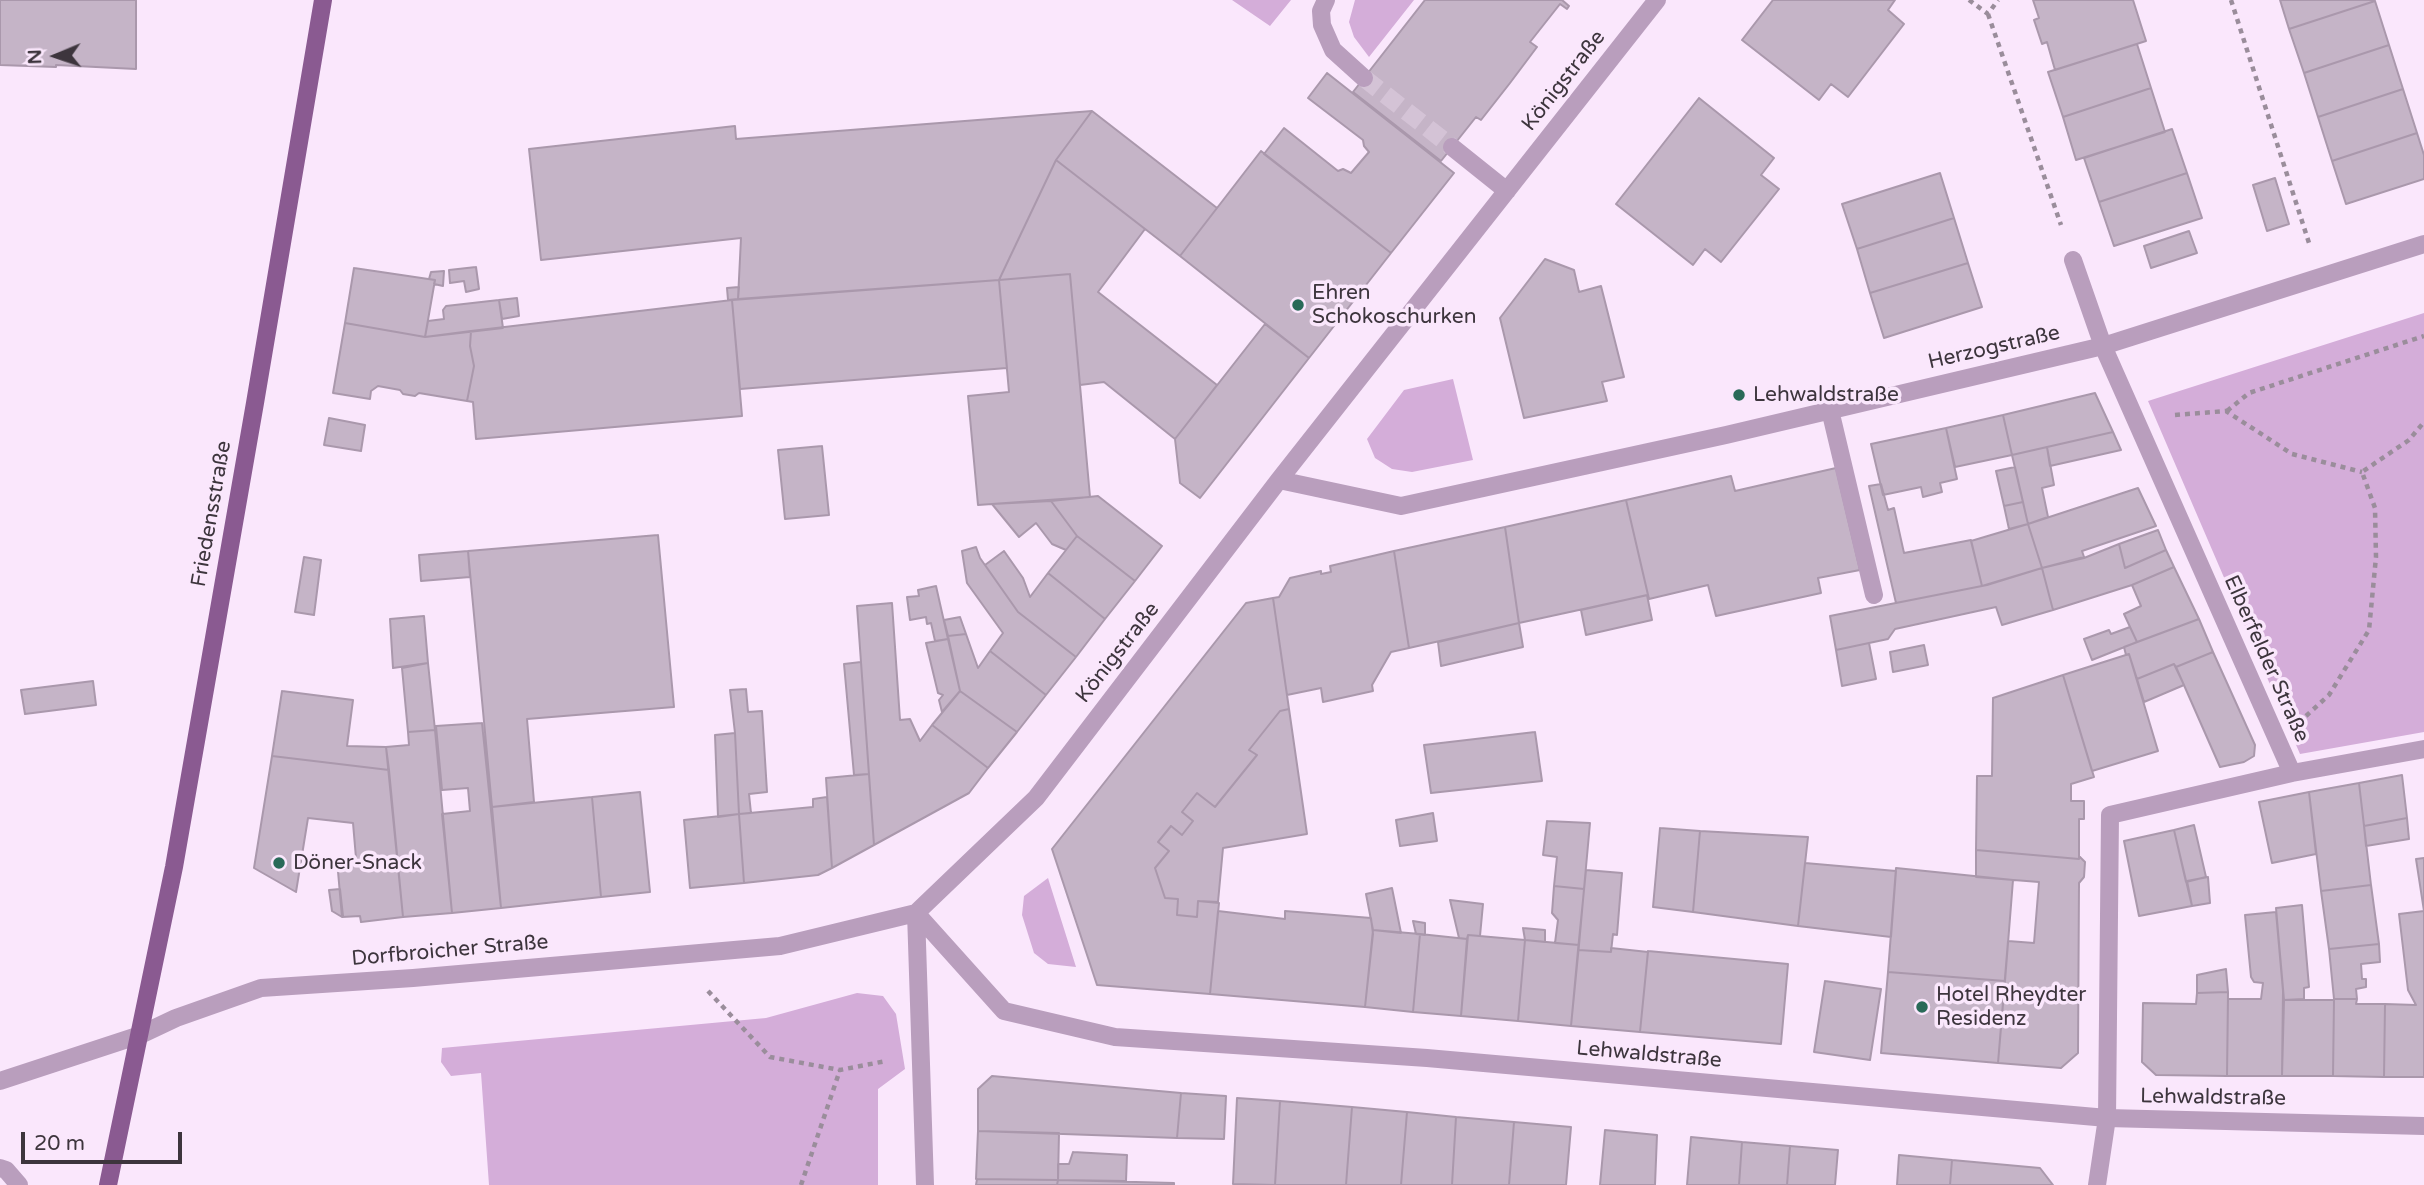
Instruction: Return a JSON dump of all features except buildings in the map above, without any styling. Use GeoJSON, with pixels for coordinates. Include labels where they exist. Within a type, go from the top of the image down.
{"type":"FeatureCollection","features":[{"type":"Feature","properties":{"kind":"main road","name":"Friedensstraße"},"geometry":{"type":"LineString","coordinates":[[108,1185],[174,867],[256,403],[323,0]]}},
{"type":"Feature","properties":{"kind":"street"},"geometry":{"type":"LineString","coordinates":[[1326,0],[1321,11],[1322,25],[1333,50],[1364,78]]}},
{"type":"Feature","properties":{"kind":"street","name":"Königstraße"},"geometry":{"type":"LineString","coordinates":[[916,913],[1036,798],[1279,480],[1657,0]]}},
{"type":"Feature","properties":{"kind":"street"},"geometry":{"type":"LineString","coordinates":[[1452,147],[1507,191]]}},
{"type":"Feature","properties":{"kind":"street","name":"Herzogstraße"},"geometry":{"type":"LineString","coordinates":[[1279,480],[1401,506],[2103,346],[2424,244]]}},
{"type":"Feature","properties":{"kind":"street","name":"Elberfelder Straße"},"geometry":{"type":"LineString","coordinates":[[2073,260],[2103,346],[2292,773],[2110,815],[2107,1118]]}},
{"type":"Feature","properties":{"kind":"street"},"geometry":{"type":"LineString","coordinates":[[1830,410],[1874,594]]}},
{"type":"Feature","properties":{"kind":"street"},"geometry":{"type":"LineString","coordinates":[[2292,773],[2424,749]]}},
{"type":"Feature","properties":{"kind":"street","name":"Dorfbroicher Straße"},"geometry":{"type":"LineString","coordinates":[[0,1082],[140,1035],[176,1018],[261,988],[413,978],[780,946],[916,913]]}},
{"type":"Feature","properties":{"kind":"street"},"geometry":{"type":"LineString","coordinates":[[916,913],[925,1185]]}},
{"type":"Feature","properties":{"kind":"street","name":"Lehwaldstraße"},"geometry":{"type":"LineString","coordinates":[[916,913],[1004,1011],[1115,1037],[1427,1058],[2107,1118],[2424,1126]]}},
{"type":"Feature","properties":{"kind":"street"},"geometry":{"type":"LineString","coordinates":[[2097,1185],[2107,1118]]}},
{"type":"Feature","properties":{"kind":"street"},"geometry":{"type":"LineString","coordinates":[[0,1168],[6,1170],[19,1185]]}},
{"type":"Feature","properties":{"kind":"path"},"geometry":{"type":"LineString","coordinates":[[1969,0],[1988,14],[2073,260]]}},
{"type":"Feature","properties":{"kind":"path"},"geometry":{"type":"LineString","coordinates":[[1988,14],[1998,0]]}},
{"type":"Feature","properties":{"kind":"path"},"geometry":{"type":"LineString","coordinates":[[2231,0],[2320,277]]}},
{"type":"Feature","properties":{"kind":"path"},"geometry":{"type":"LineString","coordinates":[[2136,422],[2175,414],[2226,411],[2249,393],[2424,336]]}},
{"type":"Feature","properties":{"kind":"path"},"geometry":{"type":"LineString","coordinates":[[2226,411],[2292,454],[2361,472],[2409,440],[2424,422]]}},
{"type":"Feature","properties":{"kind":"path"},"geometry":{"type":"LineString","coordinates":[[2278,741],[2329,695],[2369,630],[2376,557],[2375,508],[2361,472]]}},
{"type":"Feature","properties":{"kind":"path"},"geometry":{"type":"LineString","coordinates":[[674,955],[770,1057],[840,1070],[922,1053]]}},
{"type":"Feature","properties":{"kind":"path"},"geometry":{"type":"LineString","coordinates":[[801,1185],[840,1070]]}},
{"type":"Feature","properties":{"kind":"shaded area"},"geometry":{"type":"Polygon","coordinates":[[[1232,0],[1291,0],[1270,26],[1232,0]]]}},
{"type":"Feature","properties":{"kind":"shaded area"},"geometry":{"type":"Polygon","coordinates":[[[1355,0],[1414,0],[1369,57],[1354,37],[1349,22],[1355,0]]]}},
{"type":"Feature","properties":{"kind":"shaded area"},"geometry":{"type":"Polygon","coordinates":[[[2424,313],[2424,732],[2300,754],[2148,401],[2424,313]]]}},
{"type":"Feature","properties":{"kind":"shaded area"},"geometry":{"type":"Polygon","coordinates":[[[1453,379],[1473,460],[1412,472],[1392,469],[1375,458],[1367,439],[1404,390],[1453,379]]]}},
{"type":"Feature","properties":{"kind":"shaded area"},"geometry":{"type":"Polygon","coordinates":[[[1048,878],[1076,967],[1048,964],[1034,953],[1022,915],[1024,896],[1048,878]]]}},
{"type":"Feature","properties":{"kind":"shaded area"},"geometry":{"type":"Polygon","coordinates":[[[857,993],[883,996],[896,1014],[905,1069],[878,1089],[878,1185],[489,1185],[481,1073],[451,1076],[441,1062],[442,1048],[766,1018],[857,993]]]}},
{"type":"Feature","properties":{"kind":"tunnel"},"geometry":{"type":"LineString","coordinates":[[1364,78],[1452,147]]}},
{"type":"Feature","properties":{"kind":"place","name":"Ehren Schokoschurken"},"geometry":{"type":"Point","coordinates":[1298,305]}},
{"type":"Feature","properties":{"kind":"place","name":"Lehwaldstraße"},"geometry":{"type":"Point","coordinates":[1739,395]}},
{"type":"Feature","properties":{"kind":"place","name":"Döner-Snack"},"geometry":{"type":"Point","coordinates":[279,863]}},
{"type":"Feature","properties":{"kind":"place","name":"Hotel Rheydter Residenz"},"geometry":{"type":"Point","coordinates":[1922,1007]}}]}
